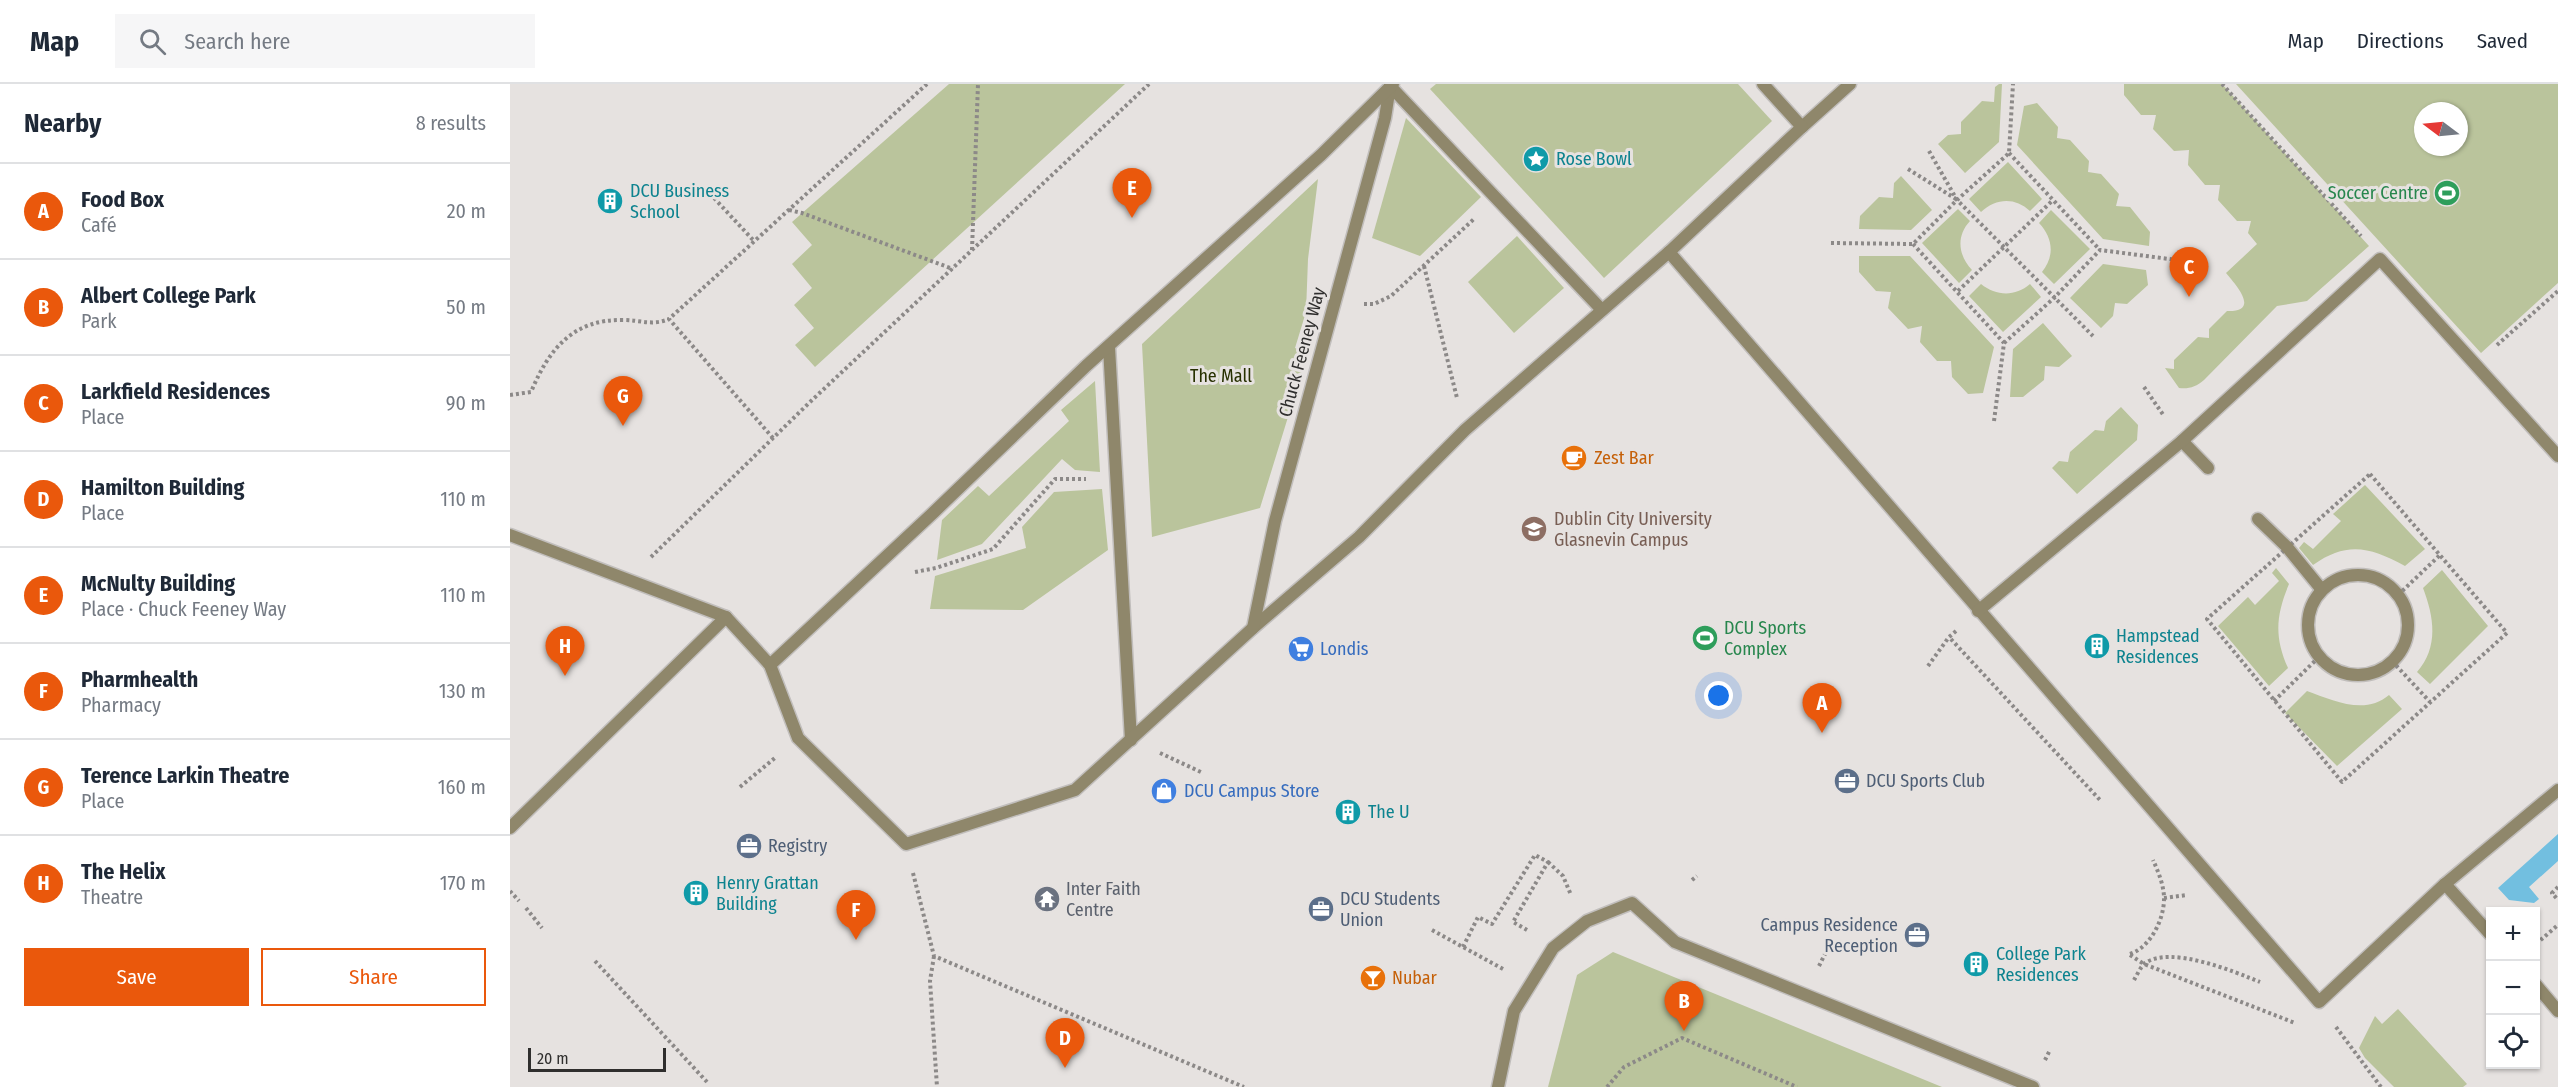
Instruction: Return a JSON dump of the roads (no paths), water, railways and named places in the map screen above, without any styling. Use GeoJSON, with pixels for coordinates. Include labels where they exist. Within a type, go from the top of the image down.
{"type":"FeatureCollection","features":[{"type":"Feature","properties":{"kind":"street"},"geometry":{"type":"LineString","coordinates":[[1763,84],[1802,127]]}},
{"type":"Feature","properties":{"kind":"street"},"geometry":{"type":"LineString","coordinates":[[510,535],[726,617],[770,665],[798,738],[906,844],[1075,790],[1252,628],[1359,537],[1465,430],[1669,252],[1850,84]]}},
{"type":"Feature","properties":{"kind":"street"},"geometry":{"type":"LineString","coordinates":[[770,665],[1109,347],[1321,154],[1392,85],[1602,310]]}},
{"type":"Feature","properties":{"kind":"street","name":"Chuck Feeney Way"},"geometry":{"type":"LineString","coordinates":[[1252,628],[1275,521],[1392,85]]}},
{"type":"Feature","properties":{"kind":"street"},"geometry":{"type":"LineString","coordinates":[[1669,252],[2319,1002],[2445,885],[2558,790]]}},
{"type":"Feature","properties":{"kind":"street"},"geometry":{"type":"LineString","coordinates":[[1978,611],[2182,441],[2380,259],[2474,366],[2558,456]]}},
{"type":"Feature","properties":{"kind":"street"},"geometry":{"type":"LineString","coordinates":[[1109,347],[1131,740]]}},
{"type":"Feature","properties":{"kind":"street"},"geometry":{"type":"LineString","coordinates":[[2182,441],[2208,468]]}},
{"type":"Feature","properties":{"kind":"street"},"geometry":{"type":"LineString","coordinates":[[2258,519],[2287,548],[2322,590]]}},
{"type":"Feature","properties":{"kind":"street"},"geometry":{"type":"LineString","coordinates":[[2361,575],[2387,584],[2398,594],[2408,617],[2408,629],[2405,641],[2392,661],[2379,670],[2363,675],[2347,674],[2332,668],[2319,657],[2312,644],[2309,616],[2322,590],[2340,579],[2361,575]]}},
{"type":"Feature","properties":{"kind":"street"},"geometry":{"type":"LineString","coordinates":[[510,828],[726,617]]}},
{"type":"Feature","properties":{"kind":"street"},"geometry":{"type":"LineString","coordinates":[[2445,885],[2486,930]]}},
{"type":"Feature","properties":{"kind":"street"},"geometry":{"type":"LineString","coordinates":[[1498,1087],[1515,1011],[1553,948],[1587,921],[1632,903],[1675,942],[2033,1087]]}},
{"type":"Feature","properties":{"kind":"street"},"geometry":{"type":"LineString","coordinates":[[2540,991],[2558,1011]]}},
{"type":"Feature","properties":{"kind":"water"},"geometry":{"type":"Polygon","coordinates":[[[2558,834],[2558,861],[2529,887],[2539,899],[2534,903],[2509,900],[2498,888],[2558,834]]]}},
{"type":"Feature","properties":{"kind":"place","name":"Rose Bowl"},"geometry":{"type":"Point","coordinates":[1536,159]}},
{"type":"Feature","properties":{"kind":"place","name":"Soccer Centre"},"geometry":{"type":"Point","coordinates":[2447,193]}},
{"type":"Feature","properties":{"kind":"place","name":"DCU Business School"},"geometry":{"type":"Point","coordinates":[610,201]}},
{"type":"Feature","properties":{"kind":"place","name":"McNulty Building"},"geometry":{"type":"Point","coordinates":[1132,218]}},
{"type":"Feature","properties":{"kind":"place","name":"Larkfield Residences"},"geometry":{"type":"Point","coordinates":[2189,297]}},
{"type":"Feature","properties":{"kind":"place","name":"Terence Larkin Theatre"},"geometry":{"type":"Point","coordinates":[623,426]}},
{"type":"Feature","properties":{"kind":"place","name":"Zest Bar"},"geometry":{"type":"Point","coordinates":[1574,458]}},
{"type":"Feature","properties":{"kind":"place","name":"Dublin City University Glasnevin Campus"},"geometry":{"type":"Point","coordinates":[1534,529]}},
{"type":"Feature","properties":{"kind":"place","name":"DCU Sports Complex"},"geometry":{"type":"Point","coordinates":[1705,638]}},
{"type":"Feature","properties":{"kind":"place","name":"Hampstead Residences"},"geometry":{"type":"Point","coordinates":[2097,646]}},
{"type":"Feature","properties":{"kind":"place","name":"Londis"},"geometry":{"type":"Point","coordinates":[1301,649]}},
{"type":"Feature","properties":{"kind":"place","name":"The Helix"},"geometry":{"type":"Point","coordinates":[565,676]}},
{"type":"Feature","properties":{"kind":"place","name":"Food Box"},"geometry":{"type":"Point","coordinates":[1822,733]}},
{"type":"Feature","properties":{"kind":"place","name":"DCU Sports Club"},"geometry":{"type":"Point","coordinates":[1847,781]}},
{"type":"Feature","properties":{"kind":"place","name":"DCU Campus Store"},"geometry":{"type":"Point","coordinates":[1164,791]}},
{"type":"Feature","properties":{"kind":"place","name":"The U"},"geometry":{"type":"Point","coordinates":[1348,812]}},
{"type":"Feature","properties":{"kind":"place","name":"Registry"},"geometry":{"type":"Point","coordinates":[749,846]}},
{"type":"Feature","properties":{"kind":"place","name":"Henry Grattan Building"},"geometry":{"type":"Point","coordinates":[696,893]}},
{"type":"Feature","properties":{"kind":"place","name":"Inter Faith Centre"},"geometry":{"type":"Point","coordinates":[1047,899]}},
{"type":"Feature","properties":{"kind":"place","name":"DCU Students Union"},"geometry":{"type":"Point","coordinates":[1321,909]}},
{"type":"Feature","properties":{"kind":"place","name":"Campus Residence Reception"},"geometry":{"type":"Point","coordinates":[1917,935]}},
{"type":"Feature","properties":{"kind":"place","name":"Pharmhealth"},"geometry":{"type":"Point","coordinates":[856,940]}},
{"type":"Feature","properties":{"kind":"place","name":"College Park Residences"},"geometry":{"type":"Point","coordinates":[1976,964]}},
{"type":"Feature","properties":{"kind":"place","name":"Nubar"},"geometry":{"type":"Point","coordinates":[1373,978]}},
{"type":"Feature","properties":{"kind":"place","name":"Albert College Park"},"geometry":{"type":"Point","coordinates":[1684,1031]}},
{"type":"Feature","properties":{"kind":"place","name":"Hamilton Building"},"geometry":{"type":"Point","coordinates":[1065,1068]}},
{"type":"Feature","properties":{"kind":"park label","name":"The Mall"},"geometry":{"type":"Point","coordinates":[1221,376]}}]}
